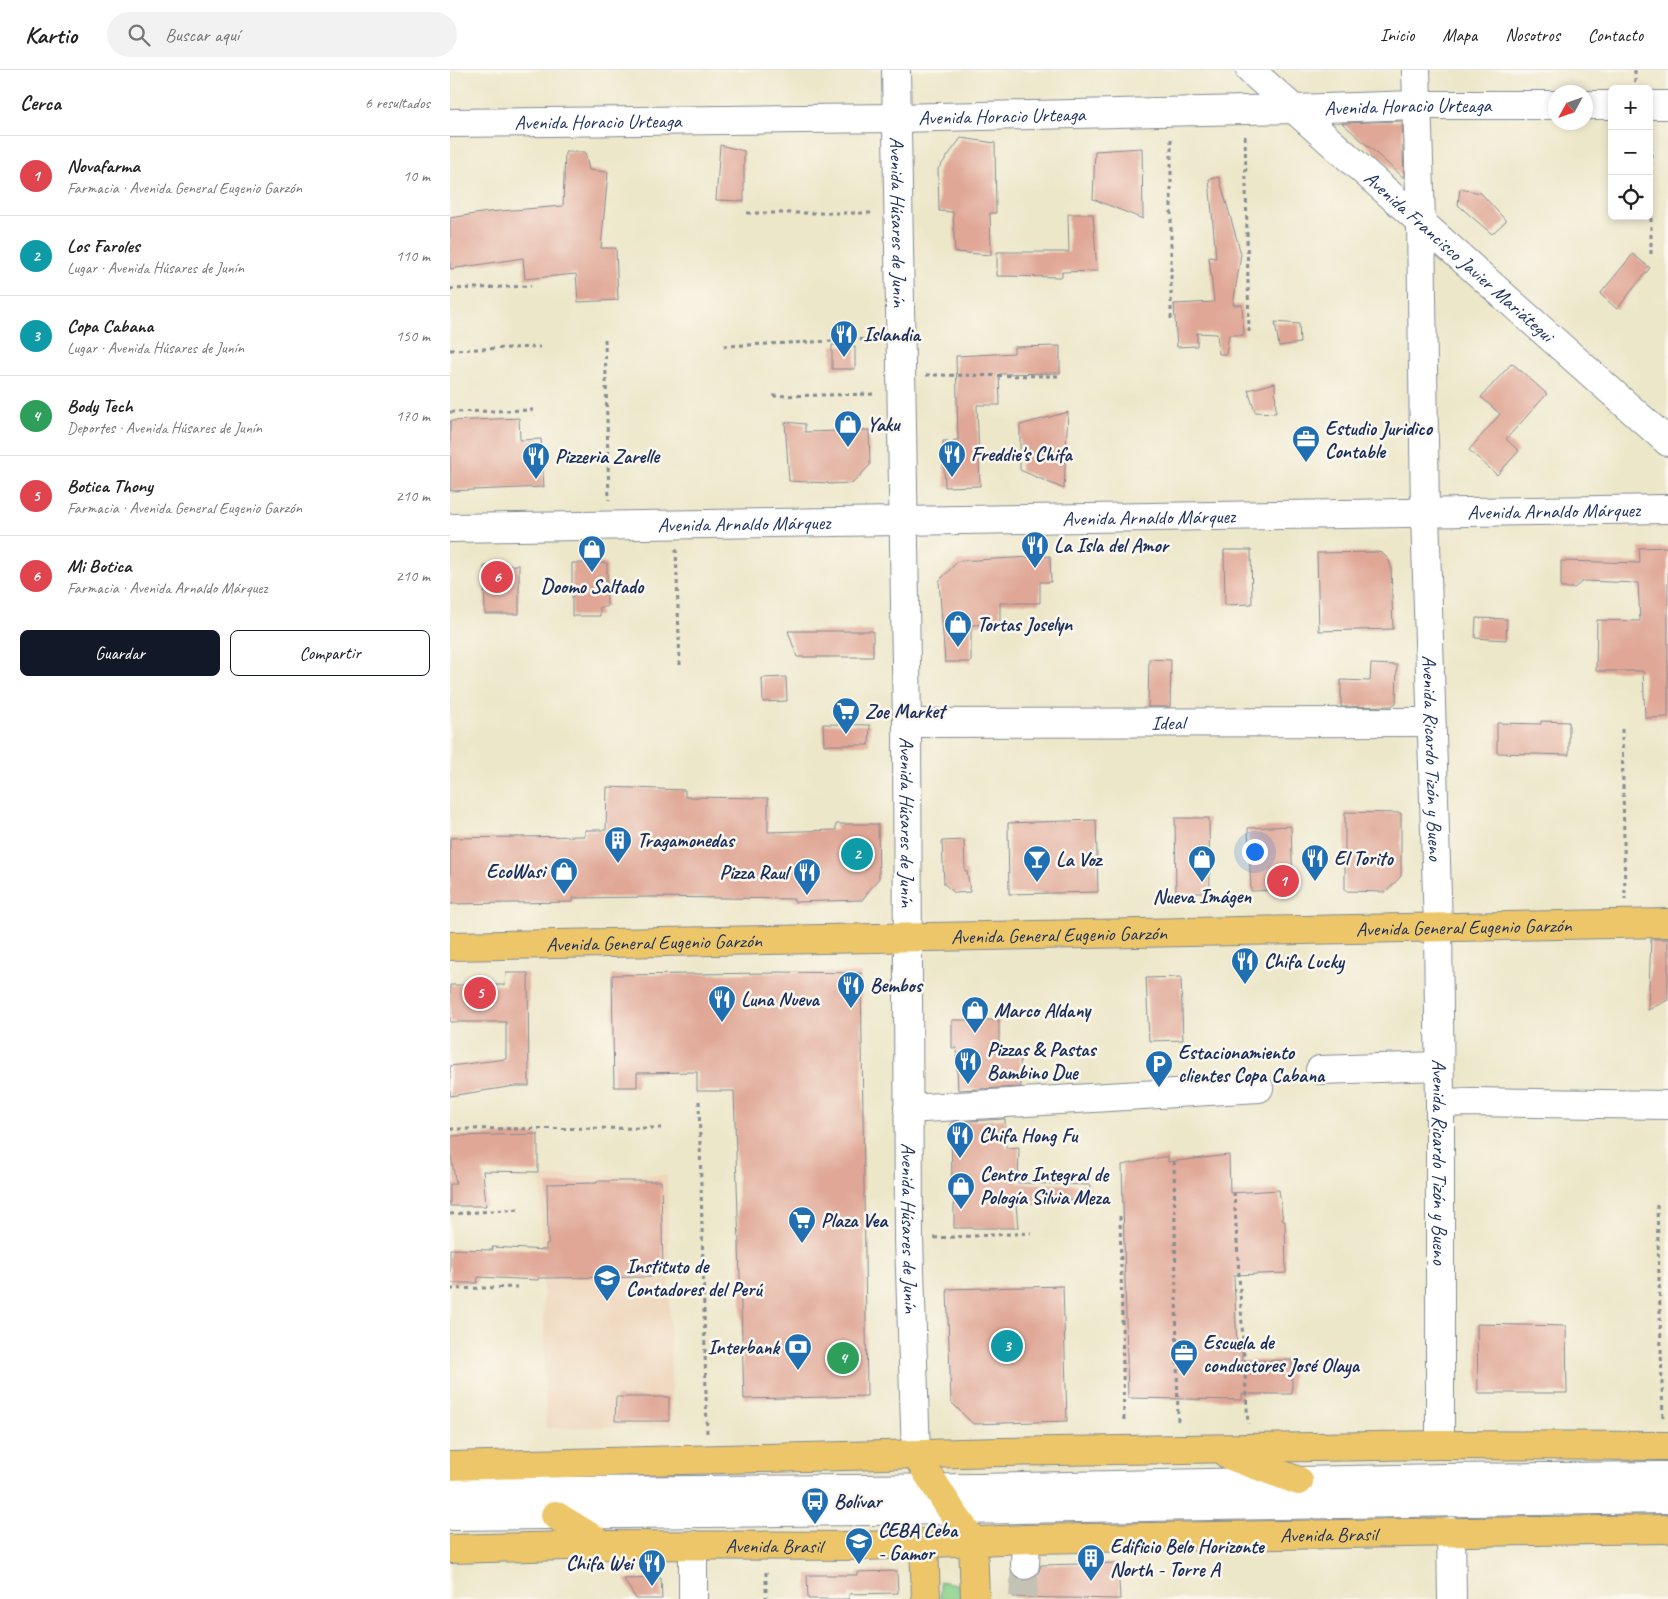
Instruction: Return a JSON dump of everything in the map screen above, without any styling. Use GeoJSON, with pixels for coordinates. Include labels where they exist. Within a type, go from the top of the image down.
{"type":"FeatureCollection","features":[{"type":"Feature","properties":{"kind":"main road","name":"Avenida General Eugenio Garzón"},"geometry":{"type":"LineString","coordinates":[[450,946],[1668,923]]}},
{"type":"Feature","properties":{"kind":"main road"},"geometry":{"type":"LineString","coordinates":[[450,1466],[1176,1449],[1440,1445],[1666,1446]]}},
{"type":"Feature","properties":{"kind":"main road"},"geometry":{"type":"LineString","coordinates":[[1210,1449],[1299,1481]]}},
{"type":"Feature","properties":{"kind":"main road"},"geometry":{"type":"LineString","coordinates":[[916,1454],[972,1541],[975,1599]]}},
{"type":"Feature","properties":{"kind":"main road"},"geometry":{"type":"LineString","coordinates":[[555,1514],[604,1545]]}},
{"type":"Feature","properties":{"kind":"main road","name":"Avenida Brasil"},"geometry":{"type":"LineString","coordinates":[[450,1549],[604,1545],[864,1546],[972,1541],[1025,1552],[1451,1532],[1668,1529]]}},
{"type":"Feature","properties":{"kind":"main road"},"geometry":{"type":"LineString","coordinates":[[924,1543],[926,1599]]}},
{"type":"Feature","properties":{"kind":"street","name":"Avenida Húsares de Junín"},"geometry":{"type":"LineString","coordinates":[[896,70],[906,724],[909,1239],[916,1454]]}},
{"type":"Feature","properties":{"kind":"street","name":"Avenida Francisco Javier Mariátegui"},"geometry":{"type":"LineString","coordinates":[[1250,70],[1668,442]]}},
{"type":"Feature","properties":{"kind":"street","name":"Avenida Ricardo Tizón y Bueno"},"geometry":{"type":"LineString","coordinates":[[1416,70],[1421,221],[1425,513],[1438,927],[1440,1445]]}},
{"type":"Feature","properties":{"kind":"street","name":"Avenida Horacio Urteaga"},"geometry":{"type":"LineString","coordinates":[[450,124],[896,118],[1294,109],[1416,104],[1548,105]]}},
{"type":"Feature","properties":{"kind":"street"},"geometry":{"type":"LineString","coordinates":[[1593,105],[1608,105]]}},
{"type":"Feature","properties":{"kind":"street","name":"Avenida Arnaldo Márquez"},"geometry":{"type":"LineString","coordinates":[[450,528],[1668,509]]}},
{"type":"Feature","properties":{"kind":"street","name":"Ideal"},"geometry":{"type":"LineString","coordinates":[[906,724],[1431,722]]}},
{"type":"Feature","properties":{"kind":"street"},"geometry":{"type":"LineString","coordinates":[[1320,1070],[1440,1066]]}},
{"type":"Feature","properties":{"kind":"street"},"geometry":{"type":"LineString","coordinates":[[908,1109],[1259,1088]]}},
{"type":"Feature","properties":{"kind":"street"},"geometry":{"type":"LineString","coordinates":[[1440,1103],[1668,1105]]}},
{"type":"Feature","properties":{"kind":"street","name":"Avenida Brasil"},"geometry":{"type":"LineString","coordinates":[[450,1516],[555,1514],[944,1499],[1299,1481],[1668,1476]]}},
{"type":"Feature","properties":{"kind":"street","name":"Avenida Brasil"},"geometry":{"type":"LineString","coordinates":[[450,1492],[944,1499],[1668,1500]]}},
{"type":"Feature","properties":{"kind":"street"},"geometry":{"type":"LineString","coordinates":[[1451,1532],[1452,1599]]}},
{"type":"Feature","properties":{"kind":"street"},"geometry":{"type":"LineString","coordinates":[[693,1545],[693,1599]]}},
{"type":"Feature","properties":{"kind":"path"},"geometry":{"type":"LineString","coordinates":[[1635,70],[1643,85]]}},
{"type":"Feature","properties":{"kind":"path"},"geometry":{"type":"LineString","coordinates":[[1243,110],[1249,333]]}},
{"type":"Feature","properties":{"kind":"path"},"geometry":{"type":"LineString","coordinates":[[1171,319],[1172,112]]}},
{"type":"Feature","properties":{"kind":"path"},"geometry":{"type":"LineString","coordinates":[[1651,130],[1652,257]]}},
{"type":"Feature","properties":{"kind":"path"},"geometry":{"type":"LineString","coordinates":[[747,213],[898,214]]}},
{"type":"Feature","properties":{"kind":"path"},"geometry":{"type":"LineString","coordinates":[[450,288],[531,286]]}},
{"type":"Feature","properties":{"kind":"path"},"geometry":{"type":"LineString","coordinates":[[724,346],[900,338]]}},
{"type":"Feature","properties":{"kind":"path"},"geometry":{"type":"LineString","coordinates":[[605,339],[609,525]]}},
{"type":"Feature","properties":{"kind":"path"},"geometry":{"type":"LineString","coordinates":[[450,350],[540,347]]}},
{"type":"Feature","properties":{"kind":"path"},"geometry":{"type":"LineString","coordinates":[[773,396],[901,384],[1058,376]]}},
{"type":"Feature","properties":{"kind":"path"},"geometry":{"type":"LineString","coordinates":[[450,412],[533,410]]}},
{"type":"Feature","properties":{"kind":"path"},"geometry":{"type":"LineString","coordinates":[[675,524],[680,666]]}},
{"type":"Feature","properties":{"kind":"path"},"geometry":{"type":"LineString","coordinates":[[1622,729],[1626,924]]}},
{"type":"Feature","properties":{"kind":"path"},"geometry":{"type":"LineString","coordinates":[[699,1101],[708,1460]]}},
{"type":"Feature","properties":{"kind":"path"},"geometry":{"type":"LineString","coordinates":[[450,1129],[661,1128]]}},
{"type":"Feature","properties":{"kind":"path"},"geometry":{"type":"LineString","coordinates":[[1174,1161],[1178,1422],[1176,1449]]}},
{"type":"Feature","properties":{"kind":"path"},"geometry":{"type":"LineString","coordinates":[[1234,1192],[1248,1421],[1252,1448]]}},
{"type":"Feature","properties":{"kind":"path"},"geometry":{"type":"LineString","coordinates":[[1657,1205],[1666,1446]]}},
{"type":"Feature","properties":{"kind":"path"},"geometry":{"type":"LineString","coordinates":[[450,1214],[520,1210]]}},
{"type":"Feature","properties":{"kind":"path"},"geometry":{"type":"LineString","coordinates":[[1120,1216],[1124,1423]]}},
{"type":"Feature","properties":{"kind":"path"},"geometry":{"type":"LineString","coordinates":[[909,1239],[1031,1233]]}},
{"type":"Feature","properties":{"kind":"path"},"geometry":{"type":"LineString","coordinates":[[450,1289],[517,1287]]}},
{"type":"Feature","properties":{"kind":"shaded area","name":"Instituto de Contadores del Perú"},"geometry":{"type":"Polygon","coordinates":[[[667,1175],[672,1426],[546,1428],[541,1177],[667,1175]]]}},
{"type":"Feature","properties":{"kind":"green space"},"geometry":{"type":"Polygon","coordinates":[[[940,1581],[961,1585],[961,1599],[940,1599],[940,1581]]]}},
{"type":"Feature","properties":{"kind":"building"},"geometry":{"type":"Polygon","coordinates":[[[1402,121],[1404,178],[1342,123],[1402,121]]]}},
{"type":"Feature","properties":{"kind":"building"},"geometry":{"type":"Polygon","coordinates":[[[961,138],[995,143],[996,213],[990,213],[991,255],[955,252],[953,212],[939,211],[938,169],[961,138]]]}},
{"type":"Feature","properties":{"kind":"building"},"geometry":{"type":"Polygon","coordinates":[[[720,145],[744,151],[744,201],[716,200],[720,145]]]}},
{"type":"Feature","properties":{"kind":"building"},"geometry":{"type":"Polygon","coordinates":[[[1142,148],[1143,219],[1093,199],[1095,151],[1142,148]]]}},
{"type":"Feature","properties":{"kind":"building"},"geometry":{"type":"Polygon","coordinates":[[[565,152],[585,152],[589,170],[608,172],[601,248],[616,248],[618,300],[578,302],[576,274],[525,279],[523,258],[450,269],[450,218],[488,212],[563,206],[565,152]]]}},
{"type":"Feature","properties":{"kind":"building"},"geometry":{"type":"Polygon","coordinates":[[[1219,177],[1241,254],[1233,305],[1242,305],[1244,335],[1229,335],[1226,354],[1219,354],[1217,334],[1197,333],[1197,346],[1177,347],[1174,304],[1214,302],[1209,257],[1216,258],[1209,179],[1219,177]]]}},
{"type":"Feature","properties":{"kind":"building"},"geometry":{"type":"Polygon","coordinates":[[[1460,189],[1481,193],[1506,221],[1492,234],[1458,205],[1460,189]]]}},
{"type":"Feature","properties":{"kind":"building"},"geometry":{"type":"Polygon","coordinates":[[[1068,214],[1093,214],[1097,271],[1062,272],[1062,277],[997,276],[997,252],[1069,252],[1068,214]]]}},
{"type":"Feature","properties":{"kind":"building"},"geometry":{"type":"Polygon","coordinates":[[[1633,254],[1650,268],[1617,309],[1600,294],[1633,254]]]}},
{"type":"Feature","properties":{"kind":"building"},"geometry":{"type":"Polygon","coordinates":[[[1275,322],[1299,324],[1300,343],[1279,346],[1275,322]]]}},
{"type":"Feature","properties":{"kind":"building","name":"Islandia"},"geometry":{"type":"Polygon","coordinates":[[[832,345],[855,346],[855,369],[832,369],[832,345]]]}},
{"type":"Feature","properties":{"kind":"building"},"geometry":{"type":"Polygon","coordinates":[[[1060,346],[1060,373],[999,374],[1000,405],[977,405],[980,486],[945,487],[943,441],[958,440],[956,356],[1014,353],[1014,347],[1060,346]]]}},
{"type":"Feature","properties":{"kind":"building"},"geometry":{"type":"Polygon","coordinates":[[[1512,363],[1547,394],[1506,439],[1519,451],[1497,475],[1469,450],[1500,414],[1481,397],[1512,363]]]}},
{"type":"Feature","properties":{"kind":"building"},"geometry":{"type":"Polygon","coordinates":[[[1275,383],[1276,413],[1255,412],[1248,390],[1275,383]]]}},
{"type":"Feature","properties":{"kind":"building"},"geometry":{"type":"Polygon","coordinates":[[[1068,412],[1064,489],[1020,470],[1020,425],[1068,412]]]}},
{"type":"Feature","properties":{"kind":"building"},"geometry":{"type":"Polygon","coordinates":[[[519,418],[520,440],[541,439],[544,487],[450,491],[450,421],[519,418]]]}},
{"type":"Feature","properties":{"kind":"building"},"geometry":{"type":"Polygon","coordinates":[[[785,422],[805,424],[805,432],[869,430],[870,465],[853,483],[828,484],[789,481],[785,422]]]}},
{"type":"Feature","properties":{"kind":"building"},"geometry":{"type":"Polygon","coordinates":[[[1668,547],[1668,717],[1645,718],[1643,671],[1596,671],[1597,620],[1640,621],[1638,583],[1583,581],[1574,588],[1561,588],[1561,561],[1640,563],[1639,548],[1668,547]]]}},
{"type":"Feature","properties":{"kind":"building"},"geometry":{"type":"Polygon","coordinates":[[[1224,550],[1251,550],[1252,604],[1225,605],[1224,550]]]}},
{"type":"Feature","properties":{"kind":"building"},"geometry":{"type":"Polygon","coordinates":[[[1317,553],[1382,553],[1388,559],[1391,566],[1393,629],[1319,631],[1317,553]]]}},
{"type":"Feature","properties":{"kind":"building"},"geometry":{"type":"Polygon","coordinates":[[[1050,556],[1051,582],[1040,582],[1040,603],[1000,603],[1000,624],[971,625],[971,662],[945,662],[939,581],[958,561],[1050,556]]]}},
{"type":"Feature","properties":{"kind":"building"},"geometry":{"type":"Polygon","coordinates":[[[572,563],[607,563],[607,607],[600,607],[600,616],[572,616],[572,563]]]}},
{"type":"Feature","properties":{"kind":"building"},"geometry":{"type":"Polygon","coordinates":[[[519,565],[519,614],[485,614],[484,566],[519,565]]]}},
{"type":"Feature","properties":{"kind":"building"},"geometry":{"type":"Polygon","coordinates":[[[1476,618],[1507,619],[1506,640],[1475,638],[1476,618]]]}},
{"type":"Feature","properties":{"kind":"building"},"geometry":{"type":"Polygon","coordinates":[[[788,631],[873,631],[873,657],[797,657],[788,631]]]}},
{"type":"Feature","properties":{"kind":"building"},"geometry":{"type":"Polygon","coordinates":[[[1149,659],[1171,660],[1170,707],[1148,707],[1149,659]]]}},
{"type":"Feature","properties":{"kind":"building"},"geometry":{"type":"Polygon","coordinates":[[[1371,664],[1397,665],[1396,703],[1392,706],[1341,707],[1341,680],[1370,681],[1371,664]]]}},
{"type":"Feature","properties":{"kind":"building"},"geometry":{"type":"Polygon","coordinates":[[[786,677],[787,701],[763,702],[762,678],[786,677]]]}},
{"type":"Feature","properties":{"kind":"building"},"geometry":{"type":"Polygon","coordinates":[[[1541,721],[1569,722],[1569,755],[1497,753],[1497,723],[1541,724],[1541,721]]]}},
{"type":"Feature","properties":{"kind":"building","name":"Zoe Market"},"geometry":{"type":"Polygon","coordinates":[[[823,724],[870,725],[869,745],[824,745],[823,724]]]}},
{"type":"Feature","properties":{"kind":"building"},"geometry":{"type":"Polygon","coordinates":[[[607,787],[685,790],[685,797],[768,798],[768,832],[836,830],[836,824],[878,824],[879,878],[862,900],[794,902],[794,899],[652,897],[573,898],[573,902],[450,904],[450,838],[585,836],[585,830],[606,830],[607,787]]]}},
{"type":"Feature","properties":{"kind":"building"},"geometry":{"type":"Polygon","coordinates":[[[1345,812],[1401,813],[1401,876],[1386,892],[1345,891],[1345,812]]]}},
{"type":"Feature","properties":{"kind":"building"},"geometry":{"type":"Polygon","coordinates":[[[1175,818],[1209,818],[1210,893],[1176,893],[1175,818]]]}},
{"type":"Feature","properties":{"kind":"building"},"geometry":{"type":"Polygon","coordinates":[[[1096,820],[1098,892],[1009,894],[1008,823],[1096,820]]]}},
{"type":"Feature","properties":{"kind":"building"},"geometry":{"type":"Polygon","coordinates":[[[1291,826],[1293,890],[1251,891],[1248,828],[1291,826]]]}},
{"type":"Feature","properties":{"kind":"building"},"geometry":{"type":"Polygon","coordinates":[[[964,840],[965,871],[967,871],[970,892],[955,893],[944,884],[942,841],[964,840]]]}},
{"type":"Feature","properties":{"kind":"building"},"geometry":{"type":"Polygon","coordinates":[[[1651,939],[1668,939],[1668,1000],[1648,1010],[1651,939]]]}},
{"type":"Feature","properties":{"kind":"building","name":"Plaza Vea"},"geometry":{"type":"Polygon","coordinates":[[[774,972],[861,973],[867,1396],[744,1399],[734,1091],[697,1091],[697,1072],[637,1073],[637,1087],[614,1087],[612,975],[774,972]]]}},
{"type":"Feature","properties":{"kind":"building"},"geometry":{"type":"Polygon","coordinates":[[[506,973],[528,973],[529,1086],[515,1086],[450,1096],[450,1066],[506,1059],[506,1022],[450,1022],[450,985],[505,985],[506,973]]]}},
{"type":"Feature","properties":{"kind":"building"},"geometry":{"type":"Polygon","coordinates":[[[1181,977],[1183,1040],[1149,1041],[1146,978],[1181,977]]]}},
{"type":"Feature","properties":{"kind":"building"},"geometry":{"type":"Polygon","coordinates":[[[952,1020],[999,1020],[999,1055],[1020,1055],[1021,1087],[958,1090],[956,1048],[952,1048],[952,1020]]]}},
{"type":"Feature","properties":{"kind":"building"},"geometry":{"type":"Polygon","coordinates":[[[1005,1119],[1006,1148],[1019,1147],[1018,1183],[1090,1185],[1090,1199],[1016,1204],[1018,1228],[954,1228],[951,1122],[1005,1119]]]}},
{"type":"Feature","properties":{"kind":"building"},"geometry":{"type":"Polygon","coordinates":[[[538,1134],[538,1172],[483,1171],[486,1206],[450,1206],[450,1184],[456,1184],[450,1150],[450,1136],[538,1134]]]}},
{"type":"Feature","properties":{"kind":"building"},"geometry":{"type":"Polygon","coordinates":[[[1229,1155],[1230,1193],[1279,1190],[1283,1221],[1285,1221],[1286,1273],[1234,1275],[1237,1347],[1242,1347],[1242,1361],[1292,1360],[1292,1394],[1242,1394],[1242,1400],[1128,1398],[1122,1165],[1168,1156],[1168,1162],[1229,1155]]]}},
{"type":"Feature","properties":{"kind":"building"},"geometry":{"type":"Polygon","coordinates":[[[597,1181],[661,1181],[663,1271],[652,1271],[652,1277],[538,1278],[538,1280],[478,1277],[477,1283],[450,1283],[450,1249],[493,1250],[492,1247],[546,1250],[546,1244],[548,1244],[547,1184],[597,1183],[597,1181]]]}},
{"type":"Feature","properties":{"kind":"building"},"geometry":{"type":"Polygon","coordinates":[[[1063,1286],[1067,1421],[973,1424],[951,1402],[947,1289],[1063,1286]]]}},
{"type":"Feature","properties":{"kind":"building"},"geometry":{"type":"Polygon","coordinates":[[[1477,1324],[1566,1326],[1567,1393],[1478,1393],[1477,1324]]]}},
{"type":"Feature","properties":{"kind":"building"},"geometry":{"type":"Polygon","coordinates":[[[616,1397],[669,1397],[669,1421],[615,1421],[616,1397]]]}},
{"type":"Feature","properties":{"kind":"building","name":"Edificio Belo Horizonte North - Torre A"},"geometry":{"type":"Polygon","coordinates":[[[1118,1563],[1120,1599],[1013,1597],[1013,1575],[1024,1581],[1032,1579],[1038,1574],[1041,1565],[1118,1563]]]}},
{"type":"Feature","properties":{"kind":"building"},"geometry":{"type":"Polygon","coordinates":[[[897,1571],[898,1593],[849,1594],[849,1599],[808,1599],[807,1575],[857,1575],[857,1572],[897,1571]]]}},
{"type":"Feature","properties":{"kind":"building"},"geometry":{"type":"Polygon","coordinates":[[[661,1578],[662,1599],[636,1599],[624,1579],[661,1578]]]}},
{"type":"Feature","properties":{"kind":"tunnel"},"geometry":{"type":"LineString","coordinates":[[1023,1597],[1025,1565]]}},
{"type":"Feature","properties":{"kind":"place","name":"Islandia"},"geometry":{"type":"Point","coordinates":[844,358]}},
{"type":"Feature","properties":{"kind":"place","name":"Yaku"},"geometry":{"type":"Point","coordinates":[848,448]}},
{"type":"Feature","properties":{"kind":"place","name":"Estudio Juridico Contable"},"geometry":{"type":"Point","coordinates":[1306,463]}},
{"type":"Feature","properties":{"kind":"place","name":"Freddie's Chifa"},"geometry":{"type":"Point","coordinates":[952,478]}},
{"type":"Feature","properties":{"kind":"place","name":"Pizzeria Zarelle"},"geometry":{"type":"Point","coordinates":[536,480]}},
{"type":"Feature","properties":{"kind":"place","name":"La Isla del Amor"},"geometry":{"type":"Point","coordinates":[1035,569]}},
{"type":"Feature","properties":{"kind":"place","name":"Doomo Saltado"},"geometry":{"type":"Point","coordinates":[592,573]}},
{"type":"Feature","properties":{"kind":"place","name":"Mi Botica"},"geometry":{"type":"Point","coordinates":[497,577]}},
{"type":"Feature","properties":{"kind":"place","name":"Tortas Joselyn"},"geometry":{"type":"Point","coordinates":[958,648]}},
{"type":"Feature","properties":{"kind":"place","name":"Zoe Market"},"geometry":{"type":"Point","coordinates":[846,735]}},
{"type":"Feature","properties":{"kind":"place","name":"Los Faroles"},"geometry":{"type":"Point","coordinates":[857,854]}},
{"type":"Feature","properties":{"kind":"place","name":"Tragamonedas"},"geometry":{"type":"Point","coordinates":[618,864]}},
{"type":"Feature","properties":{"kind":"place","name":"Novafarma"},"geometry":{"type":"Point","coordinates":[1283,881]}},
{"type":"Feature","properties":{"kind":"place","name":"El Torito"},"geometry":{"type":"Point","coordinates":[1315,882]}},
{"type":"Feature","properties":{"kind":"place","name":"La Voz"},"geometry":{"type":"Point","coordinates":[1037,883]}},
{"type":"Feature","properties":{"kind":"place","name":"Nueva Imágen"},"geometry":{"type":"Point","coordinates":[1202,883]}},
{"type":"Feature","properties":{"kind":"place","name":"EcoWasi"},"geometry":{"type":"Point","coordinates":[564,895]}},
{"type":"Feature","properties":{"kind":"place","name":"Pizza Raul"},"geometry":{"type":"Point","coordinates":[807,896]}},
{"type":"Feature","properties":{"kind":"place","name":"Chifa Lucky"},"geometry":{"type":"Point","coordinates":[1245,985]}},
{"type":"Feature","properties":{"kind":"place","name":"Botica Thony"},"geometry":{"type":"Point","coordinates":[480,993]}},
{"type":"Feature","properties":{"kind":"place","name":"Bembos"},"geometry":{"type":"Point","coordinates":[851,1009]}},
{"type":"Feature","properties":{"kind":"place","name":"Luna Nueva"},"geometry":{"type":"Point","coordinates":[722,1023]}},
{"type":"Feature","properties":{"kind":"place","name":"Marco Aldany"},"geometry":{"type":"Point","coordinates":[975,1034]}},
{"type":"Feature","properties":{"kind":"place","name":"Pizzas & Pastas Bambino Due"},"geometry":{"type":"Point","coordinates":[968,1085]}},
{"type":"Feature","properties":{"kind":"place","name":"Estacionamiento clientes Copa Cabana"},"geometry":{"type":"Point","coordinates":[1159,1088]}},
{"type":"Feature","properties":{"kind":"place","name":"Chifa Hong Fu"},"geometry":{"type":"Point","coordinates":[960,1159]}},
{"type":"Feature","properties":{"kind":"place","name":"Centro Integral de Pología Silvia Meza"},"geometry":{"type":"Point","coordinates":[961,1210]}},
{"type":"Feature","properties":{"kind":"place","name":"Plaza Vea"},"geometry":{"type":"Point","coordinates":[802,1244]}},
{"type":"Feature","properties":{"kind":"place","name":"Instituto de Contadores del Perú"},"geometry":{"type":"Point","coordinates":[607,1302]}},
{"type":"Feature","properties":{"kind":"place","name":"Copa Cabana"},"geometry":{"type":"Point","coordinates":[1007,1346]}},
{"type":"Feature","properties":{"kind":"place","name":"Body Tech"},"geometry":{"type":"Point","coordinates":[843,1358]}},
{"type":"Feature","properties":{"kind":"place","name":"Interbank"},"geometry":{"type":"Point","coordinates":[798,1371]}},
{"type":"Feature","properties":{"kind":"place","name":"Escuela de conductores José Olaya"},"geometry":{"type":"Point","coordinates":[1184,1377]}},
{"type":"Feature","properties":{"kind":"place","name":"Bolívar"},"geometry":{"type":"Point","coordinates":[815,1525]}},
{"type":"Feature","properties":{"kind":"place","name":"CEBA Ceba - Gamor"},"geometry":{"type":"Point","coordinates":[859,1565]}},
{"type":"Feature","properties":{"kind":"place","name":"Edificio Belo Horizonte North - Torre A"},"geometry":{"type":"Point","coordinates":[1091,1582]}},
{"type":"Feature","properties":{"kind":"place","name":"Chifa Wei"},"geometry":{"type":"Point","coordinates":[652,1587]}}]}
